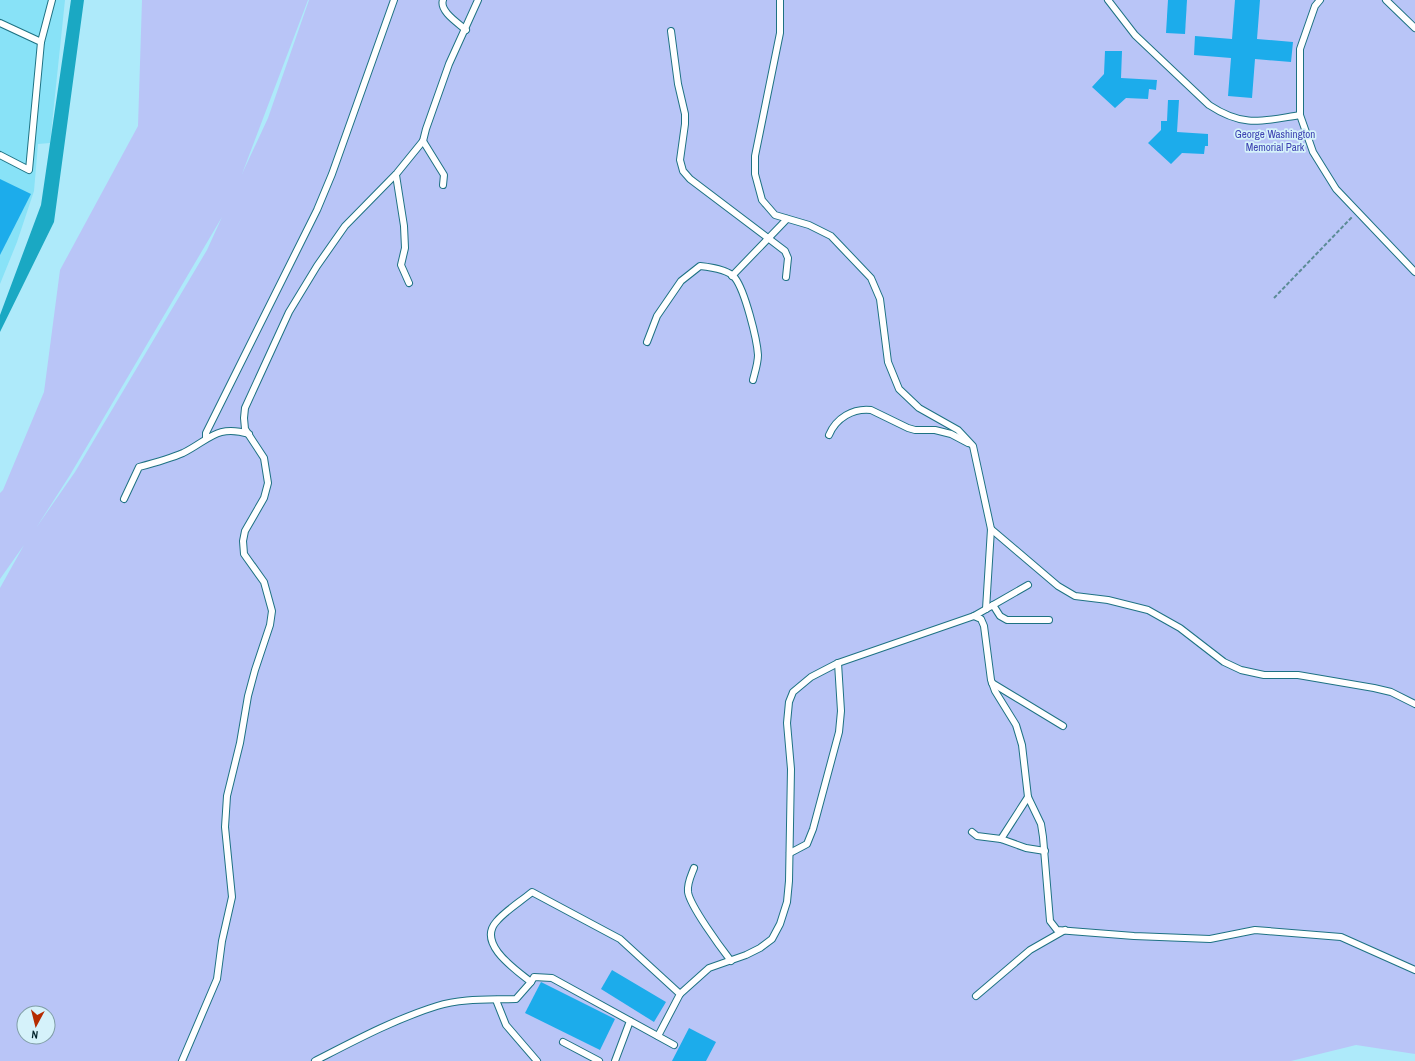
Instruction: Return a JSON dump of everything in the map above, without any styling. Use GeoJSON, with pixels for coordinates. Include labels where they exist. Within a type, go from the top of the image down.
{"type":"FeatureCollection","features":[{"type":"Feature","properties":{"kind":"lane"},"geometry":{"type":"LineString","coordinates":[[0,155],[29,170],[41,42],[52,0]]}},
{"type":"Feature","properties":{"kind":"lane"},"geometry":{"type":"LineString","coordinates":[[206,438],[206,433],[323,196],[394,0]]}},
{"type":"Feature","properties":{"kind":"lane"},"geometry":{"type":"LineString","coordinates":[[443,0],[442,3],[444,10],[466,30]]}},
{"type":"Feature","properties":{"kind":"lane"},"geometry":{"type":"LineString","coordinates":[[182,1061],[217,979],[222,941],[232,897],[225,826],[227,796],[240,743],[248,696],[270,626],[272,611],[264,582],[244,554],[244,531],[264,498],[268,483],[264,458],[245,429],[245,408],[289,312],[317,266],[345,226],[396,175],[424,141],[426,129],[449,64],[466,30],[478,0]]}},
{"type":"Feature","properties":{"kind":"lane"},"geometry":{"type":"LineString","coordinates":[[780,0],[780,33],[755,156],[755,174],[762,200],[775,215],[809,225],[831,236],[871,278],[880,299],[888,362],[899,389],[919,408],[958,430],[973,446],[991,529],[986,609]]}},
{"type":"Feature","properties":{"kind":"lane"},"geometry":{"type":"LineString","coordinates":[[1108,0],[1136,35],[1209,105],[1223,114],[1254,122],[1300,115]]}},
{"type":"Feature","properties":{"kind":"lane"},"geometry":{"type":"LineString","coordinates":[[1320,0],[1315,6],[1300,50],[1300,115],[1317,158],[1336,189],[1415,272]]}},
{"type":"Feature","properties":{"kind":"lane"},"geometry":{"type":"LineString","coordinates":[[1386,0],[1415,28]]}},
{"type":"Feature","properties":{"kind":"lane"},"geometry":{"type":"LineString","coordinates":[[0,23],[41,42]]}},
{"type":"Feature","properties":{"kind":"lane"},"geometry":{"type":"LineString","coordinates":[[671,31],[678,84],[685,114],[680,160],[682,171],[690,179],[785,251],[788,258],[786,277]]}},
{"type":"Feature","properties":{"kind":"lane"},"geometry":{"type":"LineString","coordinates":[[424,141],[444,175],[443,184]]}},
{"type":"Feature","properties":{"kind":"lane"},"geometry":{"type":"LineString","coordinates":[[396,175],[404,226],[405,248],[402,265],[409,283]]}},
{"type":"Feature","properties":{"kind":"lane"},"geometry":{"type":"LineString","coordinates":[[732,276],[787,219]]}},
{"type":"Feature","properties":{"kind":"lane"},"geometry":{"type":"LineString","coordinates":[[647,342],[657,316],[681,281],[700,266],[716,268],[732,276],[741,290],[754,333],[758,356],[753,380]]}},
{"type":"Feature","properties":{"kind":"lane"},"geometry":{"type":"LineString","coordinates":[[830,435],[833,425],[838,420],[846,415],[864,409],[871,410],[915,430],[935,430],[951,434],[973,446]]}},
{"type":"Feature","properties":{"kind":"lane"},"geometry":{"type":"LineString","coordinates":[[124,498],[139,467],[183,453],[214,433],[240,431],[249,434]]}},
{"type":"Feature","properties":{"kind":"lane"},"geometry":{"type":"LineString","coordinates":[[991,529],[1058,586],[1074,596],[1108,600],[1148,610],[1180,628],[1224,662],[1241,670],[1264,675],[1298,676],[1374,688],[1391,692],[1415,704]]}},
{"type":"Feature","properties":{"kind":"lane"},"geometry":{"type":"LineString","coordinates":[[658,1036],[680,994],[709,968],[731,961],[760,948],[772,939],[780,924],[787,902],[790,853],[792,769],[787,723],[789,702],[793,692],[811,677],[838,663],[974,616],[1028,585]]}},
{"type":"Feature","properties":{"kind":"lane"},"geometry":{"type":"LineString","coordinates":[[993,605],[1000,616],[1007,620],[1049,620]]}},
{"type":"Feature","properties":{"kind":"lane"},"geometry":{"type":"LineString","coordinates":[[974,616],[981,619],[984,626],[992,683],[1016,725],[1022,745],[1028,797],[1041,824],[1045,851],[1050,920],[1056,930],[1134,936],[1210,939],[1255,930],[1341,938],[1415,970]]}},
{"type":"Feature","properties":{"kind":"lane"},"geometry":{"type":"LineString","coordinates":[[790,853],[807,844],[813,829],[839,732],[841,711],[838,663]]}},
{"type":"Feature","properties":{"kind":"lane"},"geometry":{"type":"LineString","coordinates":[[992,683],[1063,726]]}},
{"type":"Feature","properties":{"kind":"lane"},"geometry":{"type":"LineString","coordinates":[[1001,839],[1028,797]]}},
{"type":"Feature","properties":{"kind":"lane"},"geometry":{"type":"LineString","coordinates":[[972,832],[977,836],[1001,839],[1017,845],[1045,851]]}},
{"type":"Feature","properties":{"kind":"lane"},"geometry":{"type":"LineString","coordinates":[[694,868],[689,880],[688,892],[692,904],[731,961]]}},
{"type":"Feature","properties":{"kind":"lane"},"geometry":{"type":"LineString","coordinates":[[531,982],[504,961],[492,944],[490,932],[496,922],[532,892],[620,939],[680,994]]}},
{"type":"Feature","properties":{"kind":"lane"},"geometry":{"type":"LineString","coordinates":[[976,996],[1030,950],[1065,930]]}},
{"type":"Feature","properties":{"kind":"lane"},"geometry":{"type":"LineString","coordinates":[[315,1061],[364,1036],[438,1006],[477,1000],[516,999],[534,977],[552,978],[674,1045]]}},
{"type":"Feature","properties":{"kind":"lane"},"geometry":{"type":"LineString","coordinates":[[496,1000],[506,1024],[537,1061]]}},
{"type":"Feature","properties":{"kind":"lane"},"geometry":{"type":"LineString","coordinates":[[614,1061],[630,1021]]}},
{"type":"Feature","properties":{"kind":"lane"},"geometry":{"type":"LineString","coordinates":[[564,1042],[599,1061]]}},
{"type":"Feature","properties":{"kind":"path"},"geometry":{"type":"LineString","coordinates":[[1274,298],[1358,211]]}},
{"type":"Feature","properties":{"kind":"shaded area"},"geometry":{"type":"Polygon","coordinates":[[[0,0],[65,0],[50,143],[38,144],[34,191],[17,242],[0,284],[0,0]]]}},
{"type":"Feature","properties":{"kind":"shaded area"},"geometry":{"type":"Polygon","coordinates":[[[71,0],[84,0],[54,222],[0,332],[0,315],[41,205],[71,0]]]}},
{"type":"Feature","properties":{"kind":"green space","name":"George Washington Memorial Park"},"geometry":{"type":"Polygon","coordinates":[[[142,0],[308,0],[242,174],[268,118],[309,0],[1415,0],[1415,1054],[1356,1045],[1291,1061],[0,1061],[0,588],[24,545],[0,579],[0,493],[3,490],[44,392],[60,270],[138,126],[142,0]],[[222,217],[70,475],[36,528],[75,472],[207,250],[222,217]]]}},
{"type":"Feature","properties":{"kind":"building"},"geometry":{"type":"Polygon","coordinates":[[[1168,0],[1187,0],[1185,34],[1166,33],[1168,0]]]}},
{"type":"Feature","properties":{"kind":"building"},"geometry":{"type":"Polygon","coordinates":[[[1235,0],[1260,0],[1257,39],[1293,42],[1291,62],[1255,59],[1252,98],[1228,96],[1231,58],[1194,55],[1195,36],[1232,39],[1235,0]]]}},
{"type":"Feature","properties":{"kind":"building"},"geometry":{"type":"Polygon","coordinates":[[[1105,51],[1122,51],[1121,78],[1157,80],[1156,90],[1149,89],[1148,99],[1126,98],[1115,108],[1092,87],[1104,74],[1105,51]]]}},
{"type":"Feature","properties":{"kind":"building"},"geometry":{"type":"Polygon","coordinates":[[[1168,100],[1179,100],[1177,132],[1208,134],[1208,146],[1205,146],[1204,154],[1182,153],[1171,164],[1148,143],[1161,130],[1161,121],[1167,121],[1168,100]]]}},
{"type":"Feature","properties":{"kind":"building"},"geometry":{"type":"Polygon","coordinates":[[[0,179],[31,194],[0,255],[0,179]]]}},
{"type":"Feature","properties":{"kind":"building"},"geometry":{"type":"Polygon","coordinates":[[[612,970],[666,1002],[654,1022],[601,989],[612,970]]]}},
{"type":"Feature","properties":{"kind":"building"},"geometry":{"type":"Polygon","coordinates":[[[541,982],[615,1019],[600,1050],[525,1013],[541,982]]]}},
{"type":"Feature","properties":{"kind":"building"},"geometry":{"type":"Polygon","coordinates":[[[689,1028],[716,1042],[706,1061],[672,1061],[689,1028]]]}}]}
